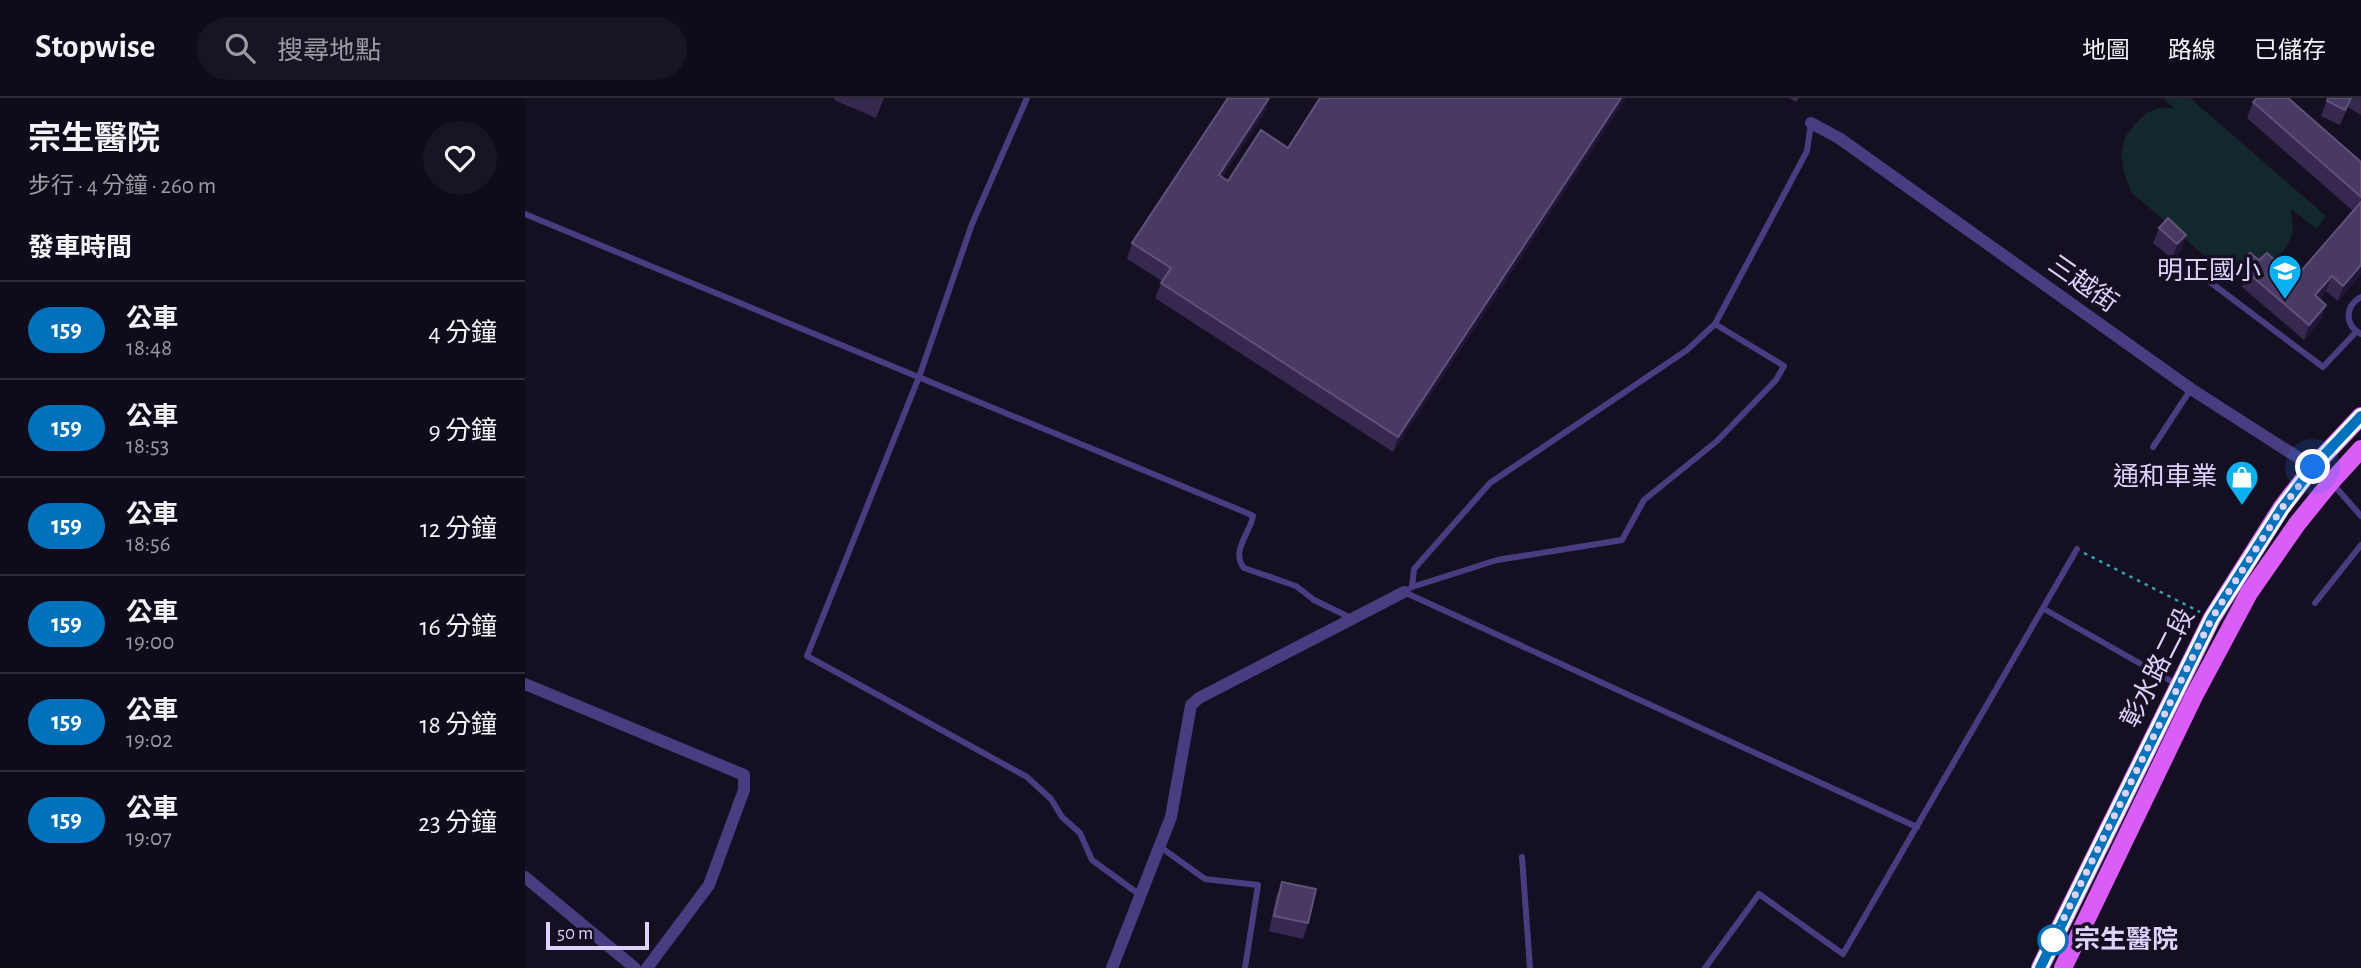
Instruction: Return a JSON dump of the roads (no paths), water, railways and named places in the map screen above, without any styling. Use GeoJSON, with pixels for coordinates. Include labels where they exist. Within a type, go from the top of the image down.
{"type":"FeatureCollection","features":[{"type":"Feature","properties":{"kind":"main road","name":"彰水路二段"},"geometry":{"type":"LineString","coordinates":[[2040,968],[2212,618],[2282,508],[2313,467],[2361,416]]}},
{"type":"Feature","properties":{"kind":"main road","name":"彰水路二段"},"geometry":{"type":"LineString","coordinates":[[2063,968],[2194,696],[2249,593],[2297,524],[2361,449]]}},
{"type":"Feature","properties":{"kind":"main road"},"geometry":{"type":"LineString","coordinates":[[2059,926],[2079,935]]}},
{"type":"Feature","properties":{"kind":"street","name":"三越街"},"geometry":{"type":"LineString","coordinates":[[1811,123],[1839,138],[2191,388],[2313,467],[2331,482]]}},
{"type":"Feature","properties":{"kind":"street"},"geometry":{"type":"LineString","coordinates":[[1112,968],[1171,817],[1191,705],[1199,698],[1408,589]]}},
{"type":"Feature","properties":{"kind":"street"},"geometry":{"type":"LineString","coordinates":[[525,684],[744,775],[744,790],[709,885],[647,968]]}},
{"type":"Feature","properties":{"kind":"street"},"geometry":{"type":"LineString","coordinates":[[525,877],[635,968]]}},
{"type":"Feature","properties":{"kind":"lane"},"geometry":{"type":"LineString","coordinates":[[1027,98],[972,224],[919,377],[807,656],[1027,777],[1051,799],[1062,817],[1080,833],[1092,860],[1140,895]]}},
{"type":"Feature","properties":{"kind":"lane"},"geometry":{"type":"LineString","coordinates":[[1408,589],[1414,569],[1490,482],[1687,350],[1715,324],[1807,151],[1811,123]]}},
{"type":"Feature","properties":{"kind":"lane"},"geometry":{"type":"LineString","coordinates":[[525,214],[1247,513],[1253,520],[1244,535],[1240,555],[1240,563],[1244,568],[1296,586],[1314,600],[1351,618]]}},
{"type":"Feature","properties":{"kind":"lane"},"geometry":{"type":"LineString","coordinates":[[2210,282],[2323,368],[2358,333],[2349,320],[2350,307],[2361,297]]}},
{"type":"Feature","properties":{"kind":"lane"},"geometry":{"type":"LineString","coordinates":[[2347,296],[2354,302]]}},
{"type":"Feature","properties":{"kind":"lane"},"geometry":{"type":"LineString","coordinates":[[1408,589],[1497,560],[1622,540],[1644,500],[1717,441],[1776,380],[1784,366],[1715,324]]}},
{"type":"Feature","properties":{"kind":"lane"},"geometry":{"type":"LineString","coordinates":[[2153,447],[2191,388]]}},
{"type":"Feature","properties":{"kind":"lane"},"geometry":{"type":"LineString","coordinates":[[2331,482],[2361,516]]}},
{"type":"Feature","properties":{"kind":"lane"},"geometry":{"type":"LineString","coordinates":[[2315,603],[2361,545]]}},
{"type":"Feature","properties":{"kind":"lane"},"geometry":{"type":"LineString","coordinates":[[1705,968],[1759,894],[1843,954],[2077,549]]}},
{"type":"Feature","properties":{"kind":"lane"},"geometry":{"type":"LineString","coordinates":[[1408,589],[1917,827]]}},
{"type":"Feature","properties":{"kind":"lane"},"geometry":{"type":"LineString","coordinates":[[2044,609],[2194,696]]}},
{"type":"Feature","properties":{"kind":"lane"},"geometry":{"type":"LineString","coordinates":[[1160,846],[1205,879],[1258,885],[1245,968]]}},
{"type":"Feature","properties":{"kind":"lane"},"geometry":{"type":"LineString","coordinates":[[1522,857],[1529,968]]}},
{"type":"Feature","properties":{"kind":"place","name":"明正國小"},"geometry":{"type":"Point","coordinates":[2285,301]}},
{"type":"Feature","properties":{"kind":"place","name":"通和車業"},"geometry":{"type":"Point","coordinates":[2242,507]}},
{"type":"Feature","properties":{"kind":"place","name":"宗生醫院"},"geometry":{"type":"Point","coordinates":[2053,940]}}]}
